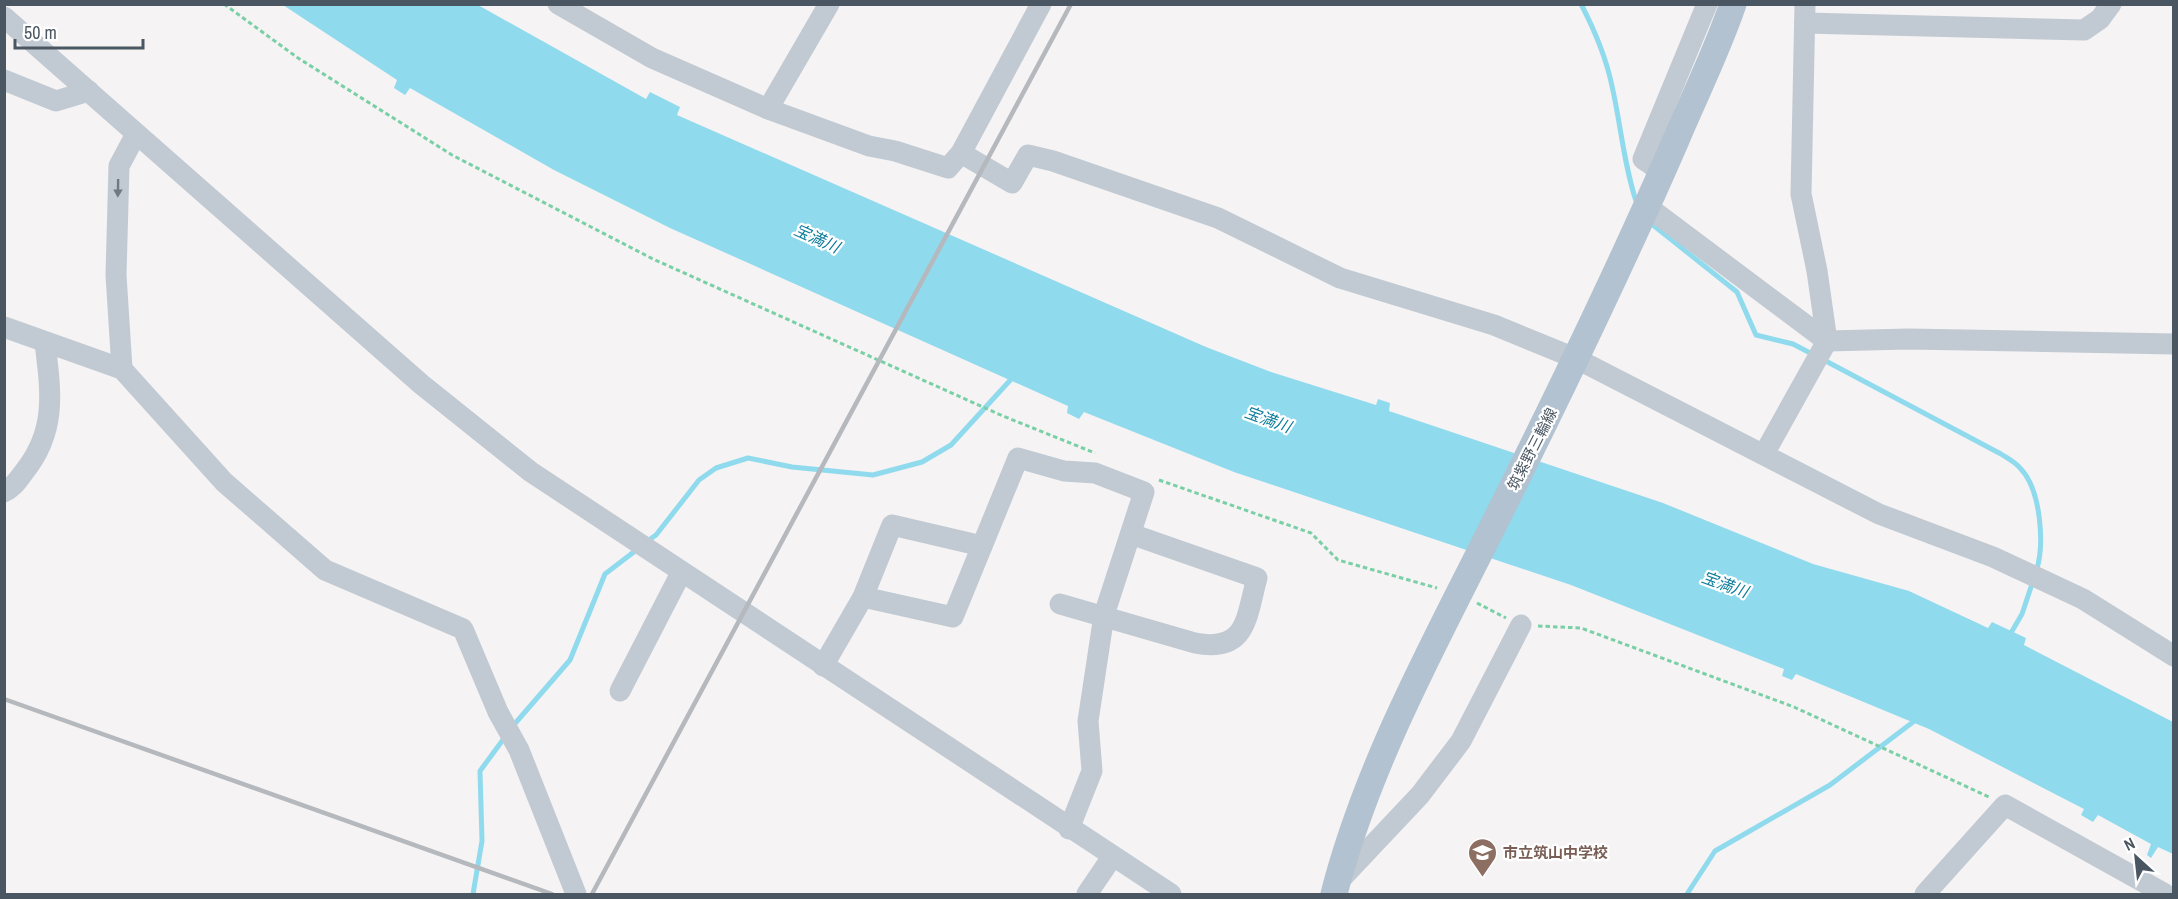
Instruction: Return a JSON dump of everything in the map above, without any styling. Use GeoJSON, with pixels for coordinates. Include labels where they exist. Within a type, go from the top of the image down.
{"type":"FeatureCollection","features":[{"type":"Feature","properties":{"kind":"main road","name":"筑紫野三輪線"},"geometry":{"type":"LineString","coordinates":[[1336,888],[1379,765],[1464,584],[1577,359],[1648,207],[1733,4]]}},
{"type":"Feature","properties":{"kind":"street"},"geometry":{"type":"LineString","coordinates":[[558,4],[652,58],[768,109],[869,147],[895,151],[948,168],[961,153],[1041,4]]}},
{"type":"Feature","properties":{"kind":"street"},"geometry":{"type":"LineString","coordinates":[[768,109],[829,4]]}},
{"type":"Feature","properties":{"kind":"street"},"geometry":{"type":"LineString","coordinates":[[1662,172],[1642,159],[1707,4]]}},
{"type":"Feature","properties":{"kind":"street"},"geometry":{"type":"LineString","coordinates":[[1764,454],[1827,341],[1817,271],[1801,194],[1805,14],[2084,30],[2100,19],[2111,4]]}},
{"type":"Feature","properties":{"kind":"street"},"geometry":{"type":"LineString","coordinates":[[4,17],[421,384],[512,458],[681,573],[1171,894]]}},
{"type":"Feature","properties":{"kind":"street"},"geometry":{"type":"LineString","coordinates":[[4,80],[56,101],[89,91]]}},
{"type":"Feature","properties":{"kind":"street"},"geometry":{"type":"LineString","coordinates":[[122,369],[116,275],[119,166],[136,134]]}},
{"type":"Feature","properties":{"kind":"street"},"geometry":{"type":"LineString","coordinates":[[961,153],[1012,183],[1028,155],[1053,161],[1218,218],[1340,278],[1494,326],[1577,359],[1879,514],[1993,557],[2083,599],[2174,656]]}},
{"type":"Feature","properties":{"kind":"street"},"geometry":{"type":"LineString","coordinates":[[1648,207],[1827,341],[1909,339],[2174,344]]}},
{"type":"Feature","properties":{"kind":"street"},"geometry":{"type":"LineString","coordinates":[[4,327],[122,369],[224,482],[325,570],[463,629],[517,748],[576,894]]}},
{"type":"Feature","properties":{"kind":"street"},"geometry":{"type":"LineString","coordinates":[[4,492],[10,489],[34,459],[48,429],[51,394],[45,343]]}},
{"type":"Feature","properties":{"kind":"street"},"geometry":{"type":"LineString","coordinates":[[863,597],[952,617],[1018,458],[1064,471],[1095,473],[1144,492],[1104,615],[1088,721],[1092,771],[1069,829]]}},
{"type":"Feature","properties":{"kind":"street"},"geometry":{"type":"LineString","coordinates":[[824,666],[863,597],[892,525],[982,546]]}},
{"type":"Feature","properties":{"kind":"street"},"geometry":{"type":"LineString","coordinates":[[1060,604],[1214,646],[1234,640],[1243,630],[1257,578],[1131,534]]}},
{"type":"Feature","properties":{"kind":"street"},"geometry":{"type":"LineString","coordinates":[[620,691],[681,573]]}},
{"type":"Feature","properties":{"kind":"street"},"geometry":{"type":"LineString","coordinates":[[1336,888],[1420,795],[1461,741],[1521,625]]}},
{"type":"Feature","properties":{"kind":"street"},"geometry":{"type":"LineString","coordinates":[[1925,894],[2006,805],[2139,888],[2165,894]]}},
{"type":"Feature","properties":{"kind":"street"},"geometry":{"type":"LineString","coordinates":[[1087,894],[1108,862]]}},
{"type":"Feature","properties":{"kind":"path"},"geometry":{"type":"LineString","coordinates":[[224,4],[298,58],[452,155],[621,243],[992,411],[1099,455]]}},
{"type":"Feature","properties":{"kind":"path"},"geometry":{"type":"LineString","coordinates":[[1151,476],[1311,533],[1338,560],[1464,584],[1521,625],[1581,628],[1794,707],[2006,805]]}},
{"type":"Feature","properties":{"kind":"water","name":"宝満川"},"geometry":{"type":"Polygon","coordinates":[[[283,5],[478,5],[646,99],[650,92],[680,107],[677,115],[1206,347],[1271,372],[1376,405],[1378,399],[1390,403],[1389,411],[1663,503],[1813,564],[1909,591],[1988,628],[1992,622],[2026,638],[2024,645],[2173,722],[2173,854],[2158,847],[2151,858],[2147,855],[2151,844],[2098,815],[2093,822],[2081,815],[2084,809],[1929,729],[1796,674],[1792,680],[1782,676],[1784,669],[1571,585],[1234,472],[1084,412],[1079,419],[1067,413],[1068,406],[670,228],[554,170],[410,88],[405,95],[394,88],[397,80],[283,5]]]}},
{"type":"Feature","properties":{"kind":"waterway"},"geometry":{"type":"LineString","coordinates":[[1581,4],[1607,65],[1637,204]]}},
{"type":"Feature","properties":{"kind":"waterway"},"geometry":{"type":"LineString","coordinates":[[1648,221],[1737,292],[1756,335],[1793,344],[1814,355]]}},
{"type":"Feature","properties":{"kind":"waterway"},"geometry":{"type":"LineString","coordinates":[[1822,359],[2001,454],[2018,466],[2027,477],[2037,503],[2040,547],[2036,572]]}},
{"type":"Feature","properties":{"kind":"waterway"},"geometry":{"type":"LineString","coordinates":[[646,542],[656,535],[699,480],[716,468],[748,458],[792,467],[873,475],[922,462],[951,445],[1014,376]]}},
{"type":"Feature","properties":{"kind":"waterway"},"geometry":{"type":"LineString","coordinates":[[512,727],[570,660],[605,574],[639,548]]}},
{"type":"Feature","properties":{"kind":"waterway"},"geometry":{"type":"LineString","coordinates":[[2008,638],[2022,614],[2033,581]]}},
{"type":"Feature","properties":{"kind":"waterway"},"geometry":{"type":"LineString","coordinates":[[1687,894],[1715,851],[1830,785],[1917,719]]}},
{"type":"Feature","properties":{"kind":"waterway"},"geometry":{"type":"LineString","coordinates":[[473,894],[482,841],[480,771],[505,737]]}},
{"type":"Feature","properties":{"kind":"railway"},"geometry":{"type":"LineString","coordinates":[[592,894],[1071,4]]}},
{"type":"Feature","properties":{"kind":"railway"},"geometry":{"type":"LineString","coordinates":[[4,699],[552,894]]}},
{"type":"Feature","properties":{"kind":"place","name":"市立筑山中学校"},"geometry":{"type":"Point","coordinates":[1482,878]}}]}
